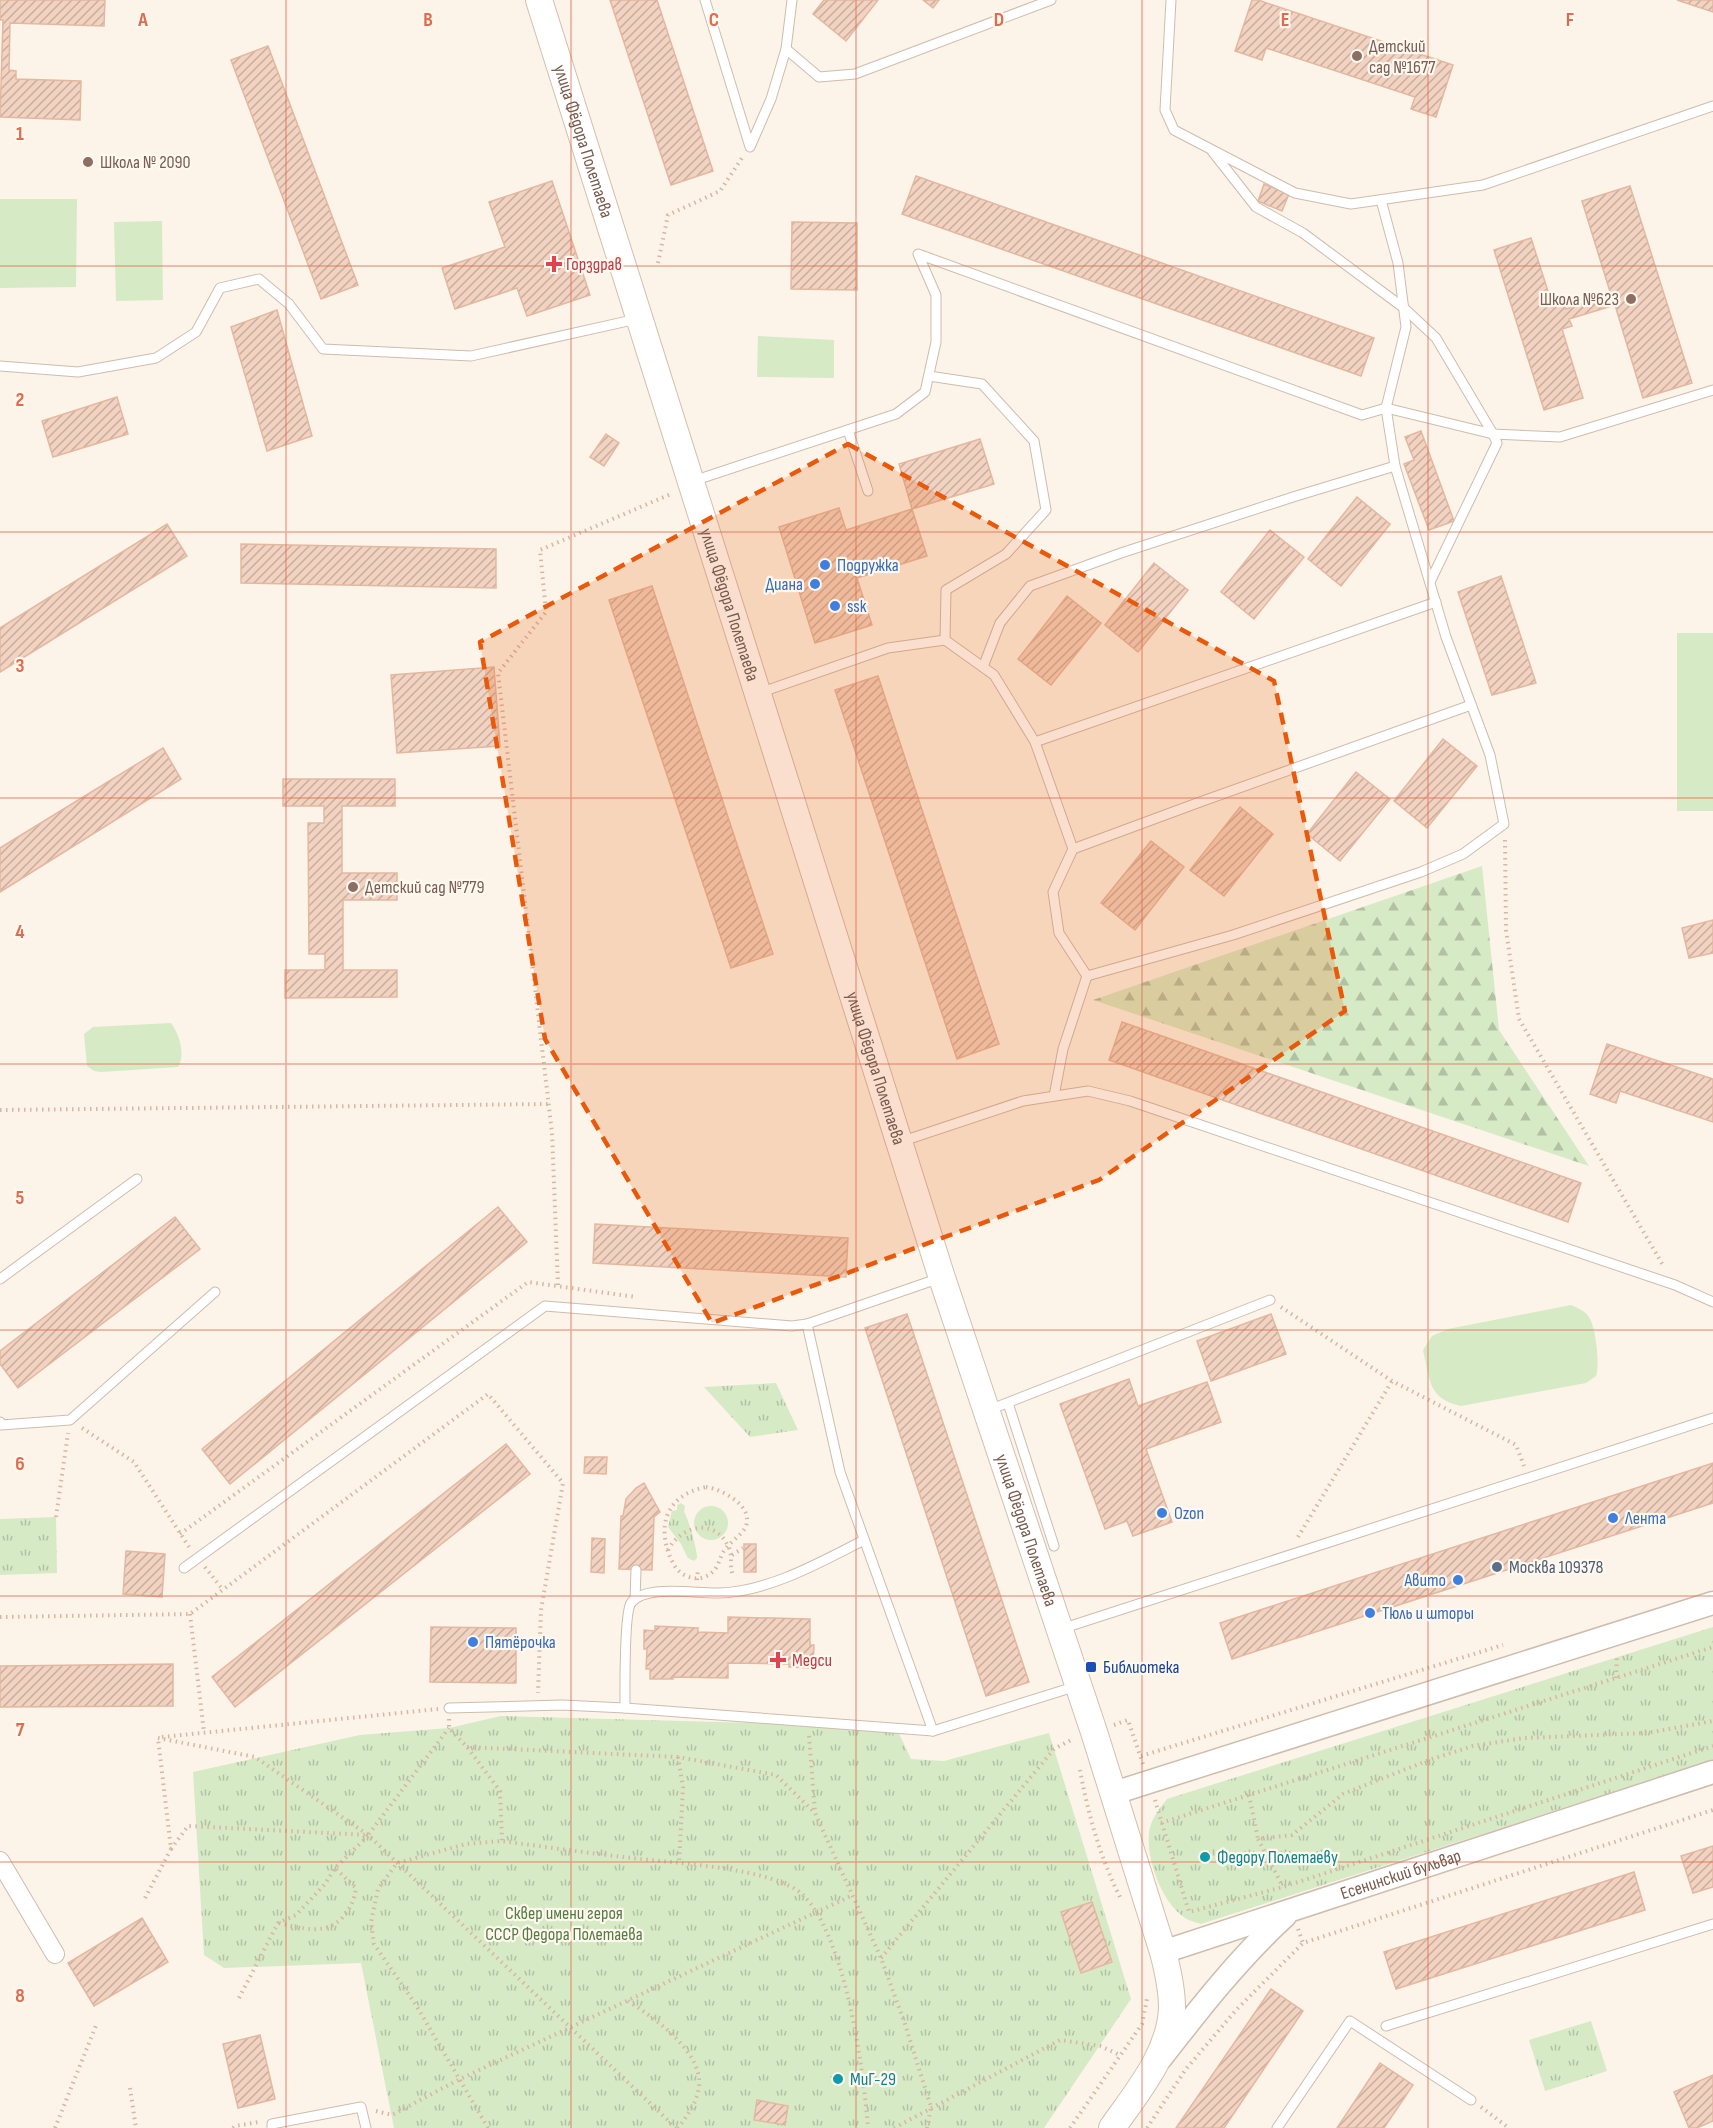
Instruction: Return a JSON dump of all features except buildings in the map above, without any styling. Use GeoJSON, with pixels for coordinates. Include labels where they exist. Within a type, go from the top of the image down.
{"type":"FeatureCollection","features":[{"type":"Feature","properties":{"kind":"main road","name":"улица Фёдора Полетаева"},"geometry":{"type":"LineString","coordinates":[[539,0],[640,318],[681,488],[758,693],[942,1278],[997,1407],[1059,1630],[1114,1793],[1163,1953],[1170,1981],[1172,2009],[1166,2038],[1151,2071],[1112,2128]]}},
{"type":"Feature","properties":{"kind":"street"},"geometry":{"type":"LineString","coordinates":[[1114,1793],[1713,1603]]}},
{"type":"Feature","properties":{"kind":"street","name":"Есенинский бульвар"},"geometry":{"type":"LineString","coordinates":[[1151,2071],[1208,1998],[1249,1951],[1291,1911],[1713,1772]]}},
{"type":"Feature","properties":{"kind":"street"},"geometry":{"type":"LineString","coordinates":[[0,1861],[55,1954]]}},
{"type":"Feature","properties":{"kind":"street"},"geometry":{"type":"LineString","coordinates":[[1163,1953],[1291,1911]]}},
{"type":"Feature","properties":{"kind":"lane"},"geometry":{"type":"LineString","coordinates":[[705,0],[750,147]]}},
{"type":"Feature","properties":{"kind":"lane"},"geometry":{"type":"LineString","coordinates":[[750,147],[771,99],[786,49],[792,0]]}},
{"type":"Feature","properties":{"kind":"lane"},"geometry":{"type":"LineString","coordinates":[[786,49],[819,77],[855,74],[1051,0]]}},
{"type":"Feature","properties":{"kind":"lane"},"geometry":{"type":"LineString","coordinates":[[1171,0],[1165,110],[1174,130],[1295,193],[1351,204],[1483,185],[1713,106]]}},
{"type":"Feature","properties":{"kind":"lane"},"geometry":{"type":"LineString","coordinates":[[1210,149],[1256,207],[1303,233],[1404,308],[1436,338],[1493,434],[1497,443],[1430,582]]}},
{"type":"Feature","properties":{"kind":"lane"},"geometry":{"type":"LineString","coordinates":[[1087,976],[1233,935],[1421,872],[1463,854],[1504,824],[1490,755],[1446,637],[1395,466],[1386,408],[1406,327],[1398,263],[1381,200]]}},
{"type":"Feature","properties":{"kind":"lane"},"geometry":{"type":"LineString","coordinates":[[681,488],[896,414],[925,392],[936,342],[936,295],[918,254],[1362,415],[1386,408],[1493,434],[1560,436],[1713,390]]}},
{"type":"Feature","properties":{"kind":"lane"},"geometry":{"type":"LineString","coordinates":[[0,366],[78,372],[156,358],[196,332],[220,288],[260,279],[289,304],[323,350],[471,356],[640,318]]}},
{"type":"Feature","properties":{"kind":"lane"},"geometry":{"type":"LineString","coordinates":[[929,376],[982,384],[1034,441],[1046,510],[1006,554],[946,590],[945,640]]}},
{"type":"Feature","properties":{"kind":"lane"},"geometry":{"type":"LineString","coordinates":[[848,430],[868,491]]}},
{"type":"Feature","properties":{"kind":"lane"},"geometry":{"type":"LineString","coordinates":[[983,667],[1000,623],[1030,586],[1132,549],[1395,466]]}},
{"type":"Feature","properties":{"kind":"lane"},"geometry":{"type":"LineString","coordinates":[[1035,742],[1436,602]]}},
{"type":"Feature","properties":{"kind":"lane"},"geometry":{"type":"LineString","coordinates":[[758,693],[888,648],[945,640],[994,675],[1035,742],[1073,849],[1053,892],[1059,933],[1087,976]]}},
{"type":"Feature","properties":{"kind":"lane"},"geometry":{"type":"LineString","coordinates":[[1073,849],[1471,705]]}},
{"type":"Feature","properties":{"kind":"lane"},"geometry":{"type":"LineString","coordinates":[[1054,1096],[1063,1049],[1087,976]]}},
{"type":"Feature","properties":{"kind":"lane"},"geometry":{"type":"LineString","coordinates":[[900,1142],[1023,1101],[1088,1091],[1130,1101],[1675,1285],[1713,1302]]}},
{"type":"Feature","properties":{"kind":"lane"},"geometry":{"type":"LineString","coordinates":[[0,1279],[137,1179]]}},
{"type":"Feature","properties":{"kind":"lane"},"geometry":{"type":"LineString","coordinates":[[184,1568],[546,1306],[792,1326],[807,1324],[942,1278]]}},
{"type":"Feature","properties":{"kind":"lane"},"geometry":{"type":"LineString","coordinates":[[0,1422],[1,1425],[70,1420],[215,1292]]}},
{"type":"Feature","properties":{"kind":"lane"},"geometry":{"type":"LineString","coordinates":[[1054,1546],[997,1407],[1270,1300]]}},
{"type":"Feature","properties":{"kind":"lane"},"geometry":{"type":"LineString","coordinates":[[807,1324],[840,1472],[933,1731]]}},
{"type":"Feature","properties":{"kind":"lane"},"geometry":{"type":"LineString","coordinates":[[1059,1630],[1713,1418]]}},
{"type":"Feature","properties":{"kind":"lane"},"geometry":{"type":"LineString","coordinates":[[625,1708],[628,1609],[635,1599],[652,1592],[720,1593],[745,1590],[806,1570],[864,1540]]}},
{"type":"Feature","properties":{"kind":"lane"},"geometry":{"type":"LineString","coordinates":[[635,1599],[636,1570]]}},
{"type":"Feature","properties":{"kind":"lane"},"geometry":{"type":"LineString","coordinates":[[449,1708],[562,1705],[933,1731],[1078,1686]]}},
{"type":"Feature","properties":{"kind":"lane"},"geometry":{"type":"LineString","coordinates":[[1386,2026],[1713,1924]]}},
{"type":"Feature","properties":{"kind":"lane"},"geometry":{"type":"LineString","coordinates":[[1277,2128],[1350,2021],[1471,2100]]}},
{"type":"Feature","properties":{"kind":"lane"},"geometry":{"type":"LineString","coordinates":[[272,2128],[272,2124],[361,2107],[366,2128]]}},
{"type":"Feature","properties":{"kind":"path"},"geometry":{"type":"LineString","coordinates":[[658,263],[668,215],[720,191],[750,147]]}},
{"type":"Feature","properties":{"kind":"path"},"geometry":{"type":"LineString","coordinates":[[558,1285],[552,1133],[498,673],[546,612],[540,550],[681,488]]}},
{"type":"Feature","properties":{"kind":"path"},"geometry":{"type":"LineString","coordinates":[[1504,824],[1506,930],[1520,1019],[1675,1285]]}},
{"type":"Feature","properties":{"kind":"path"},"geometry":{"type":"LineString","coordinates":[[0,1110],[549,1104]]}},
{"type":"Feature","properties":{"kind":"path"},"geometry":{"type":"LineString","coordinates":[[1270,1300],[1392,1382],[1516,1445],[1529,1478]]}},
{"type":"Feature","properties":{"kind":"path"},"geometry":{"type":"LineString","coordinates":[[1286,1556],[1392,1382]]}},
{"type":"Feature","properties":{"kind":"path"},"geometry":{"type":"LineString","coordinates":[[0,1617],[190,1614],[488,1394],[564,1483],[541,1610],[537,1706]]}},
{"type":"Feature","properties":{"kind":"path"},"geometry":{"type":"LineString","coordinates":[[56,1517],[70,1420],[134,1462],[180,1534],[223,1590]]}},
{"type":"Feature","properties":{"kind":"path"},"geometry":{"type":"LineString","coordinates":[[706,1487],[729,1496],[745,1511],[747,1518],[745,1529],[728,1545],[714,1570],[705,1577],[688,1578],[678,1571],[668,1550],[664,1529],[668,1513],[683,1496],[706,1487]]}},
{"type":"Feature","properties":{"kind":"path"},"geometry":{"type":"LineString","coordinates":[[668,1550],[682,1533],[702,1528],[717,1532],[728,1545],[732,1574],[745,1590]]}},
{"type":"Feature","properties":{"kind":"path"},"geometry":{"type":"LineString","coordinates":[[731,1556],[743,1548]]}},
{"type":"Feature","properties":{"kind":"path"},"geometry":{"type":"LineString","coordinates":[[190,1614],[204,1732]]}},
{"type":"Feature","properties":{"kind":"path"},"geometry":{"type":"LineString","coordinates":[[1140,1756],[1506,1644]]}},
{"type":"Feature","properties":{"kind":"path"},"geometry":{"type":"LineString","coordinates":[[1161,1823],[1713,1647]]}},
{"type":"Feature","properties":{"kind":"path"},"geometry":{"type":"LineString","coordinates":[[158,1738],[449,1708],[449,1728],[368,1835],[335,1868],[325,1884],[296,1915],[278,1923],[239,1998]]}},
{"type":"Feature","properties":{"kind":"path"},"geometry":{"type":"LineString","coordinates":[[881,1958],[1054,1749],[1070,1739],[1128,1720],[1150,1783],[1189,1912],[1283,1887],[1713,1746]]}},
{"type":"Feature","properties":{"kind":"path"},"geometry":{"type":"LineString","coordinates":[[1258,1839],[1292,1835],[1343,1794],[1429,1760],[1473,1746],[1524,1738],[1647,1733],[1713,1721]]}},
{"type":"Feature","properties":{"kind":"path"},"geometry":{"type":"LineString","coordinates":[[808,1725],[815,1813]]}},
{"type":"Feature","properties":{"kind":"path"},"geometry":{"type":"LineString","coordinates":[[449,1728],[467,1747],[500,1791],[502,1841]]}},
{"type":"Feature","properties":{"kind":"path"},"geometry":{"type":"LineString","coordinates":[[158,1738],[255,1757],[368,1835],[677,2128],[692,2110],[699,2086],[696,2068],[684,2046],[655,2018],[628,2001]]}},
{"type":"Feature","properties":{"kind":"path"},"geometry":{"type":"LineString","coordinates":[[158,1738],[171,1849]]}},
{"type":"Feature","properties":{"kind":"path"},"geometry":{"type":"LineString","coordinates":[[467,1747],[678,1757],[776,1775],[815,1813],[881,1958],[905,2024],[931,2108],[927,2128]]}},
{"type":"Feature","properties":{"kind":"path"},"geometry":{"type":"LineString","coordinates":[[678,1757],[683,1787],[679,1863]]}},
{"type":"Feature","properties":{"kind":"path"},"geometry":{"type":"LineString","coordinates":[[1249,1795],[1258,1839],[1283,1887]]}},
{"type":"Feature","properties":{"kind":"path"},"geometry":{"type":"LineString","coordinates":[[1147,2128],[1186,2069],[1237,2009],[1303,1943],[1713,1810]]}},
{"type":"Feature","properties":{"kind":"path"},"geometry":{"type":"LineString","coordinates":[[146,1898],[171,1849],[188,1826],[368,1835]]}},
{"type":"Feature","properties":{"kind":"path"},"geometry":{"type":"LineString","coordinates":[[488,2128],[416,2005],[374,1944],[371,1922],[378,1889],[397,1863],[466,1844],[502,1841],[727,1869],[778,1880],[802,1893],[819,1913],[836,1953],[864,2086],[868,2128]]}},
{"type":"Feature","properties":{"kind":"path"},"geometry":{"type":"LineString","coordinates":[[278,1923],[312,1930],[334,1926],[353,1905],[356,1888],[335,1868]]}},
{"type":"Feature","properties":{"kind":"path"},"geometry":{"type":"LineString","coordinates":[[361,2107],[392,2115],[460,2079],[854,1895]]}},
{"type":"Feature","properties":{"kind":"path"},"geometry":{"type":"LineString","coordinates":[[55,2128],[97,2023]]}},
{"type":"Feature","properties":{"kind":"path"},"geometry":{"type":"LineString","coordinates":[[894,2128],[1060,2040],[1100,2046],[1120,2055]]}},
{"type":"Feature","properties":{"kind":"path"},"geometry":{"type":"LineString","coordinates":[[130,2088],[136,2128]]}},
{"type":"Feature","properties":{"kind":"path"},"geometry":{"type":"LineString","coordinates":[[1471,2100],[1509,2128]]}},
{"type":"Feature","properties":{"kind":"highlighted area"},"geometry":{"type":"Polygon","coordinates":[[[848,444],[1274,681],[1345,1011],[1099,1180],[712,1323],[545,1039],[480,642],[848,444]]]}},
{"type":"Feature","properties":{"kind":"green space"},"geometry":{"type":"Polygon","coordinates":[[[0,199],[77,199],[76,287],[0,288],[0,199]]]}},
{"type":"Feature","properties":{"kind":"green space"},"geometry":{"type":"Polygon","coordinates":[[[162,221],[163,300],[116,301],[114,222],[162,221]]]}},
{"type":"Feature","properties":{"kind":"green space"},"geometry":{"type":"Polygon","coordinates":[[[758,336],[834,340],[834,378],[757,377],[758,336]]]}},
{"type":"Feature","properties":{"kind":"green space"},"geometry":{"type":"Polygon","coordinates":[[[1677,633],[1713,633],[1713,811],[1677,811],[1677,633]]]}},
{"type":"Feature","properties":{"kind":"green space"},"geometry":{"type":"Polygon","coordinates":[[[1482,866],[1499,1030],[1589,1166],[1093,1000],[1482,866]]]}},
{"type":"Feature","properties":{"kind":"green space"},"geometry":{"type":"Polygon","coordinates":[[[171,1023],[180,1045],[181,1057],[178,1067],[101,1072],[94,1071],[87,1066],[84,1034],[93,1027],[171,1023]]]}},
{"type":"Feature","properties":{"kind":"green space"},"geometry":{"type":"Polygon","coordinates":[[[1571,1305],[1582,1310],[1589,1317],[1596,1339],[1596,1376],[1586,1383],[1461,1406],[1442,1399],[1432,1387],[1423,1350],[1432,1336],[1448,1329],[1571,1305]]]}},
{"type":"Feature","properties":{"kind":"green space"},"geometry":{"type":"Polygon","coordinates":[[[776,1383],[798,1430],[750,1437],[704,1387],[776,1383]]]}},
{"type":"Feature","properties":{"kind":"green space"},"geometry":{"type":"Polygon","coordinates":[[[681,1503],[685,1506],[684,1512],[696,1549],[697,1558],[694,1561],[688,1558],[668,1527],[672,1511],[677,1510],[677,1505],[681,1503]]]}},
{"type":"Feature","properties":{"kind":"green space"},"geometry":{"type":"Polygon","coordinates":[[[711,1506],[723,1511],[728,1523],[723,1535],[711,1540],[699,1535],[694,1523],[699,1511],[711,1506]]]}},
{"type":"Feature","properties":{"kind":"green space"},"geometry":{"type":"Polygon","coordinates":[[[56,1517],[57,1573],[0,1575],[0,1519],[56,1517]]]}},
{"type":"Feature","properties":{"kind":"green space"},"geometry":{"type":"Polygon","coordinates":[[[1713,1627],[1713,1760],[1201,1924],[1180,1914],[1166,1898],[1152,1864],[1149,1832],[1153,1818],[1167,1799],[1713,1627]]]}},
{"type":"Feature","properties":{"kind":"green space","name":"Сквер имени героя СССР Федора Полетаева"},"geometry":{"type":"Polygon","coordinates":[[[501,1716],[896,1727],[911,1759],[944,1761],[1049,1733],[1131,1999],[1044,2128],[394,2128],[361,1963],[224,1968],[204,1955],[193,1772],[360,1735],[449,1728],[501,1716]]]}},
{"type":"Feature","properties":{"kind":"green space"},"geometry":{"type":"Polygon","coordinates":[[[1591,2021],[1607,2071],[1545,2091],[1529,2040],[1591,2021]]]}},
{"type":"Feature","properties":{"kind":"place","name":"Детский сад №1677"},"geometry":{"type":"Point","coordinates":[1357,56]}},
{"type":"Feature","properties":{"kind":"place","name":"Школа № 2090"},"geometry":{"type":"Point","coordinates":[88,162]}},
{"type":"Feature","properties":{"kind":"place","name":"Горздрав"},"geometry":{"type":"Point","coordinates":[554,264]}},
{"type":"Feature","properties":{"kind":"place","name":"Школа №623"},"geometry":{"type":"Point","coordinates":[1631,299]}},
{"type":"Feature","properties":{"kind":"place","name":"Подружка"},"geometry":{"type":"Point","coordinates":[825,565]}},
{"type":"Feature","properties":{"kind":"place","name":"Диана"},"geometry":{"type":"Point","coordinates":[815,584]}},
{"type":"Feature","properties":{"kind":"place","name":"ssk"},"geometry":{"type":"Point","coordinates":[835,606]}},
{"type":"Feature","properties":{"kind":"place","name":"Детский сад №779"},"geometry":{"type":"Point","coordinates":[353,887]}},
{"type":"Feature","properties":{"kind":"place","name":"Ozon"},"geometry":{"type":"Point","coordinates":[1162,1513]}},
{"type":"Feature","properties":{"kind":"place","name":"Лента"},"geometry":{"type":"Point","coordinates":[1613,1518]}},
{"type":"Feature","properties":{"kind":"place","name":"Москва 109378"},"geometry":{"type":"Point","coordinates":[1497,1567]}},
{"type":"Feature","properties":{"kind":"place","name":"Авито"},"geometry":{"type":"Point","coordinates":[1458,1580]}},
{"type":"Feature","properties":{"kind":"place","name":"Тюль и шторы"},"geometry":{"type":"Point","coordinates":[1370,1613]}},
{"type":"Feature","properties":{"kind":"place","name":"Пятёрочка"},"geometry":{"type":"Point","coordinates":[473,1642]}},
{"type":"Feature","properties":{"kind":"place","name":"Медси"},"geometry":{"type":"Point","coordinates":[778,1660]}},
{"type":"Feature","properties":{"kind":"place","name":"Библиотека"},"geometry":{"type":"Point","coordinates":[1091,1667]}},
{"type":"Feature","properties":{"kind":"place","name":"Федору Полетаеву"},"geometry":{"type":"Point","coordinates":[1205,1857]}},
{"type":"Feature","properties":{"kind":"place","name":"МиГ-29"},"geometry":{"type":"Point","coordinates":[838,2079]}}]}
